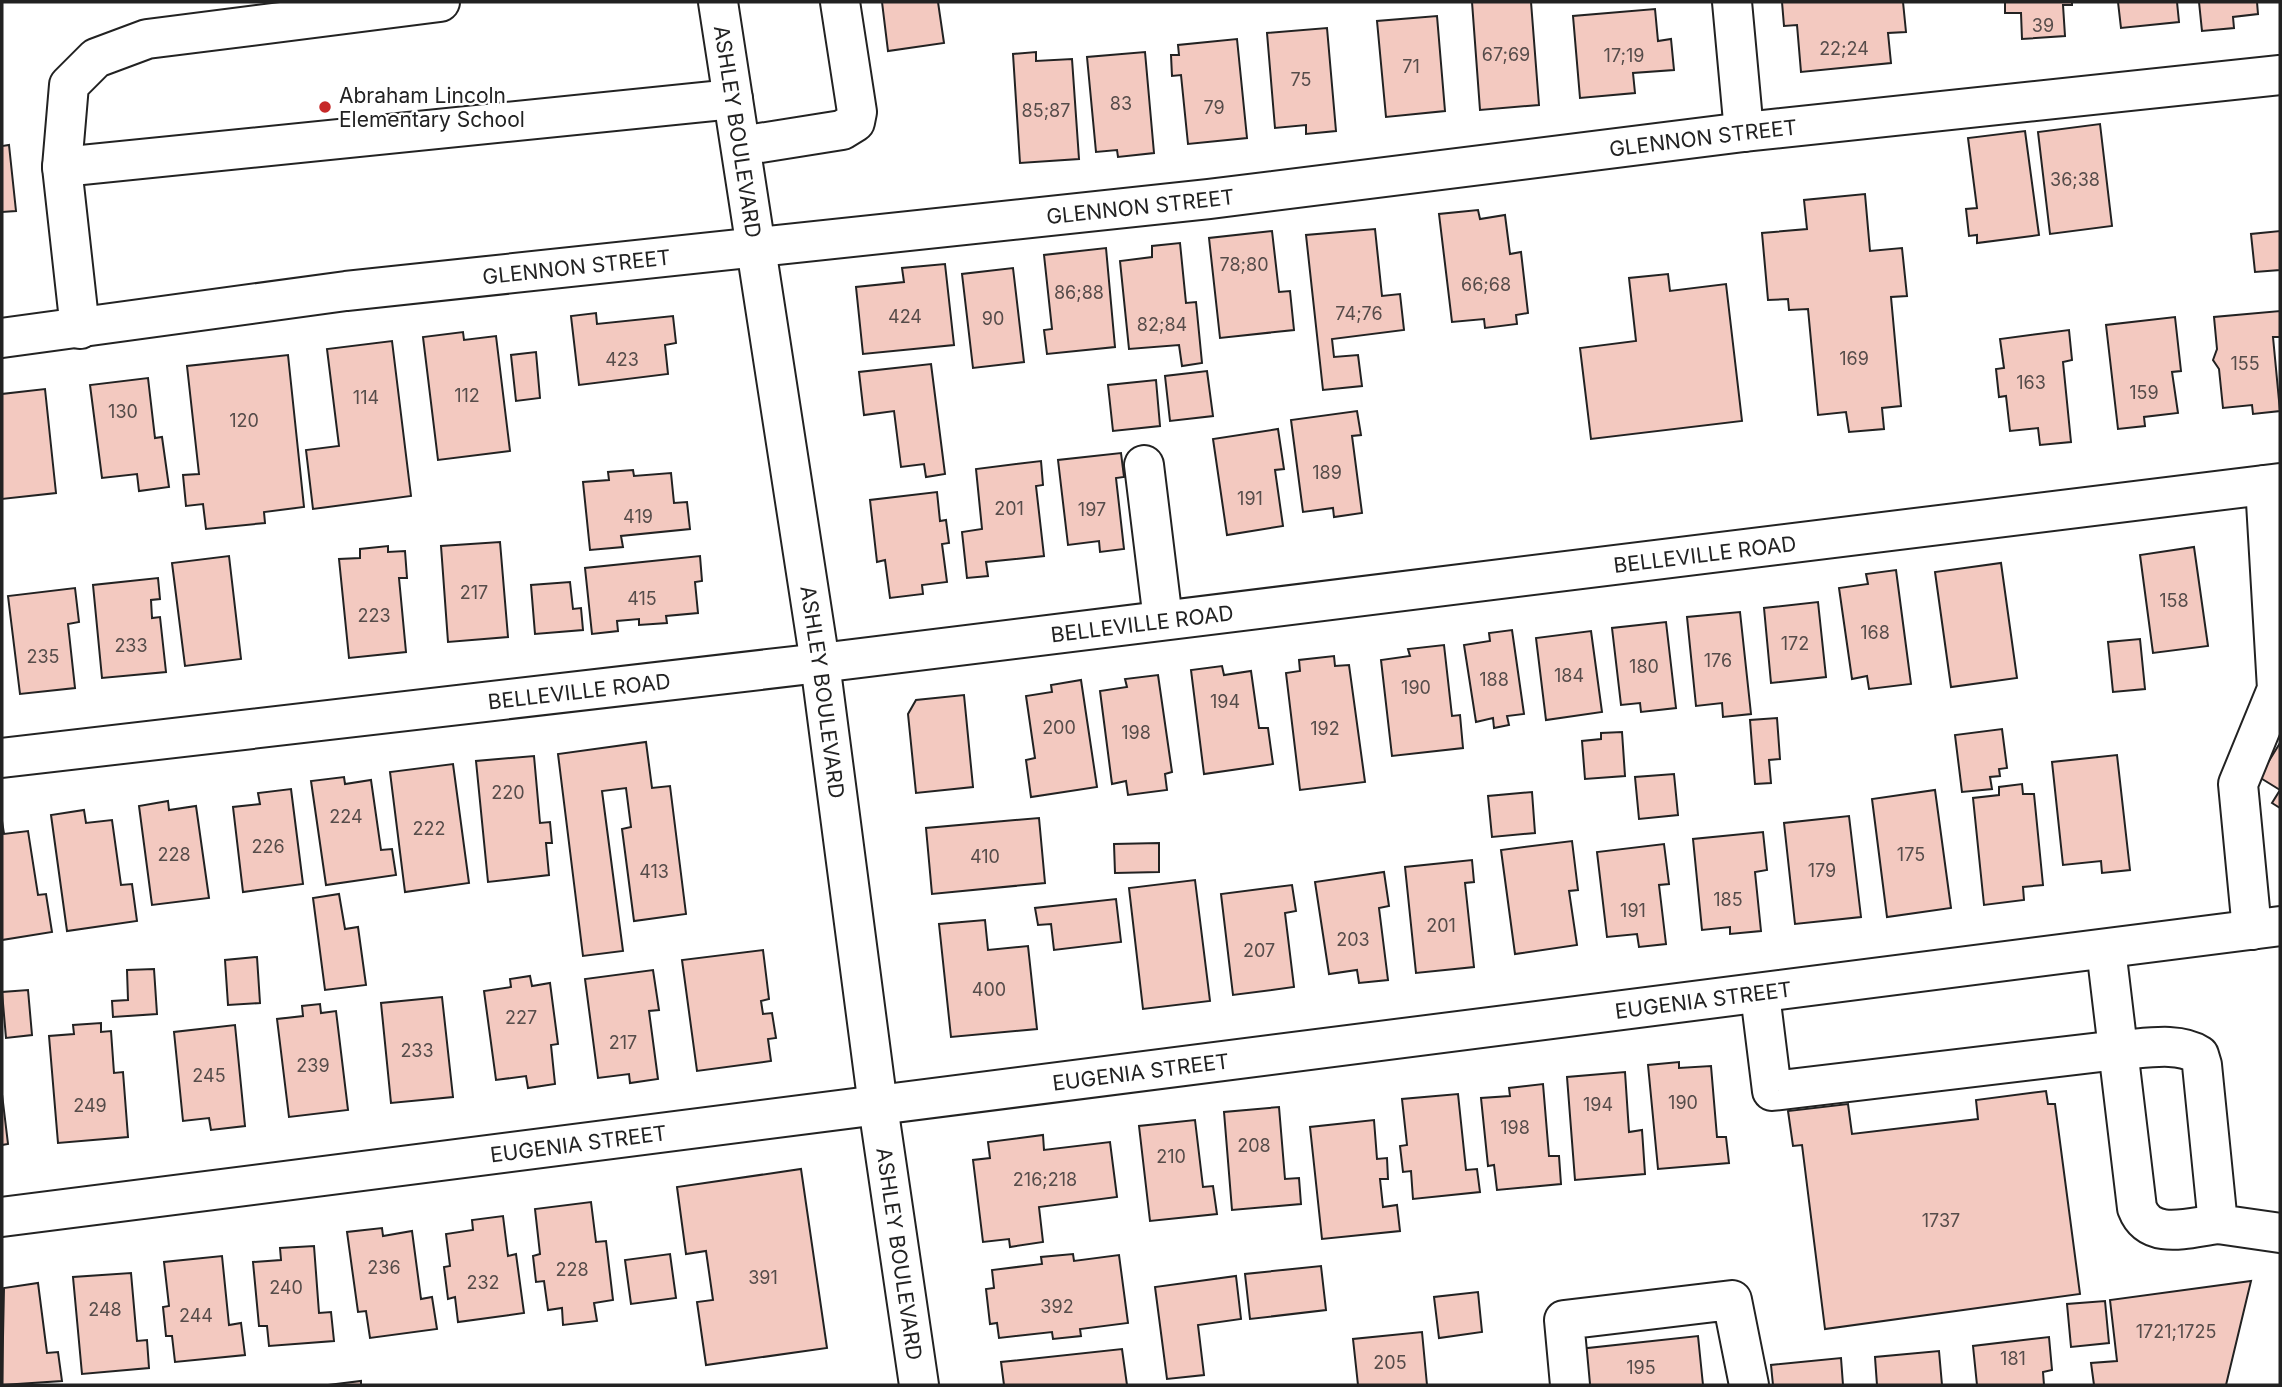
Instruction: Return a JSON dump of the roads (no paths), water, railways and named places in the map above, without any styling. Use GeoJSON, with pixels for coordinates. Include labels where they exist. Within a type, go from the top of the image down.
{"type":"FeatureCollection","features":[{"type":"Feature","properties":{"kind":"street"},"geometry":{"type":"LineString","coordinates":[[80,329],[62,167],[69,85],[96,58],[147,39],[440,2]]}},
{"type":"Feature","properties":{"kind":"street","name":"ASHLEY BOULEVARD"},"geometry":{"type":"LineString","coordinates":[[718,2],[820,663],[878,1106],[919,1385]]}},
{"type":"Feature","properties":{"kind":"street"},"geometry":{"type":"LineString","coordinates":[[741,146],[842,130],[855,122],[857,112],[841,2]]}},
{"type":"Feature","properties":{"kind":"street"},"geometry":{"type":"LineString","coordinates":[[1731,2],[1744,132]]}},
{"type":"Feature","properties":{"kind":"street","name":"GLENNON STREET"},"geometry":{"type":"LineString","coordinates":[[2,338],[346,291],[1209,199],[1744,132],[2280,75]]}},
{"type":"Feature","properties":{"kind":"street"},"geometry":{"type":"LineString","coordinates":[[62,167],[733,99]]}},
{"type":"Feature","properties":{"kind":"street"},"geometry":{"type":"LineString","coordinates":[[1144,465],[1163,621]]}},
{"type":"Feature","properties":{"kind":"street"},"geometry":{"type":"LineString","coordinates":[[2266,928],[2238,784],[2277,689],[2273,484]]}},
{"type":"Feature","properties":{"kind":"street","name":"BELLEVILLE ROAD"},"geometry":{"type":"LineString","coordinates":[[2,758],[820,663],[2273,484]]}},
{"type":"Feature","properties":{"kind":"street","name":"EUGENIA STREET"},"geometry":{"type":"LineString","coordinates":[[2,1217],[2266,928]]}},
{"type":"Feature","properties":{"kind":"street"},"geometry":{"type":"LineString","coordinates":[[2106,949],[2137,1209],[2141,1218],[2151,1227],[2164,1231],[2218,1224],[2280,1233]]}},
{"type":"Feature","properties":{"kind":"street"},"geometry":{"type":"LineString","coordinates":[[1760,994],[1772,1091],[2119,1050],[2168,1048],[2199,1055],[2218,1224]]}},
{"type":"Feature","properties":{"kind":"street"},"geometry":{"type":"LineString","coordinates":[[1570,1385],[1564,1320],[1732,1300],[1749,1385]]}},
{"type":"Feature","properties":{"kind":"place","name":"Abraham Lincoln Elementary School"},"geometry":{"type":"Point","coordinates":[325,107]}}]}
